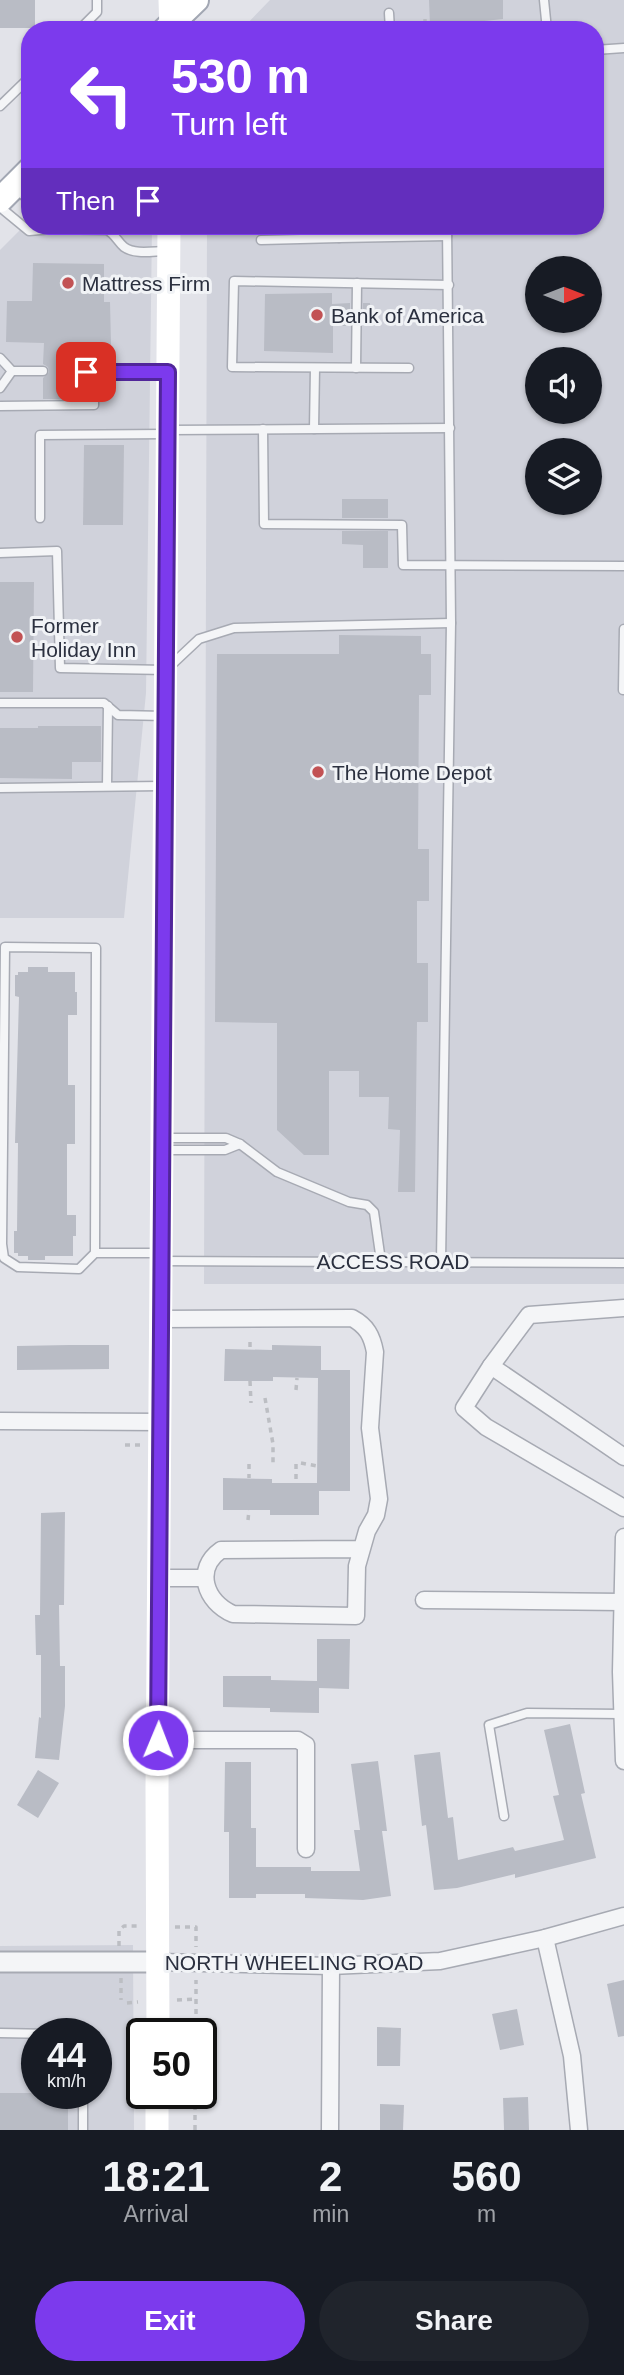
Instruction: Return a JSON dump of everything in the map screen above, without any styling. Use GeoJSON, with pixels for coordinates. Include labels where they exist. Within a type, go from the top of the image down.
{"type":"FeatureCollection","features":[{"type":"Feature","properties":{"kind":"main road"},"geometry":{"type":"LineString","coordinates":[[169,21],[196,0]]}},
{"type":"Feature","properties":{"kind":"main road"},"geometry":{"type":"LineString","coordinates":[[158,2018],[169,235]]}},
{"type":"Feature","properties":{"kind":"main road"},"geometry":{"type":"LineString","coordinates":[[157,2109],[157,2130]]}},
{"type":"Feature","properties":{"kind":"street"},"geometry":{"type":"LineString","coordinates":[[624,1308],[529,1315],[464,1408],[486,1427],[624,1508]]}},
{"type":"Feature","properties":{"kind":"street"},"geometry":{"type":"LineString","coordinates":[[161,1319],[352,1318],[367,1329],[373,1339],[375,1352],[370,1428],[379,1499],[376,1515],[360,1549],[356,1616],[233,1614],[215,1603],[204,1577],[208,1565],[222,1550],[360,1549]]}},
{"type":"Feature","properties":{"kind":"street"},"geometry":{"type":"LineString","coordinates":[[491,1366],[624,1457]]}},
{"type":"Feature","properties":{"kind":"street"},"geometry":{"type":"LineString","coordinates":[[0,1421],[160,1422]]}},
{"type":"Feature","properties":{"kind":"street"},"geometry":{"type":"LineString","coordinates":[[624,1537],[624,1761]]}},
{"type":"Feature","properties":{"kind":"street"},"geometry":{"type":"LineString","coordinates":[[159,1578],[204,1577]]}},
{"type":"Feature","properties":{"kind":"street"},"geometry":{"type":"LineString","coordinates":[[424,1600],[622,1602]]}},
{"type":"Feature","properties":{"kind":"street"},"geometry":{"type":"LineString","coordinates":[[158,1740],[298,1740],[306,1745],[306,1849]]}},
{"type":"Feature","properties":{"kind":"street","name":"NORTH WHEELING ROAD"},"geometry":{"type":"LineString","coordinates":[[0,1962],[331,1966],[440,1961],[545,1938],[624,1916]]}},
{"type":"Feature","properties":{"kind":"street"},"geometry":{"type":"LineString","coordinates":[[545,1938],[572,2056],[579,2130]]}},
{"type":"Feature","properties":{"kind":"street"},"geometry":{"type":"LineString","coordinates":[[330,2130],[331,1966]]}},
{"type":"Feature","properties":{"kind":"lane"},"geometry":{"type":"LineString","coordinates":[[88,21],[97,12],[97,0]]}},
{"type":"Feature","properties":{"kind":"lane"},"geometry":{"type":"LineString","coordinates":[[544,0],[546,21]]}},
{"type":"Feature","properties":{"kind":"lane"},"geometry":{"type":"LineString","coordinates":[[389,13],[389,21]]}},
{"type":"Feature","properties":{"kind":"lane"},"geometry":{"type":"LineString","coordinates":[[604,49],[624,48]]}},
{"type":"Feature","properties":{"kind":"lane"},"geometry":{"type":"LineString","coordinates":[[0,106],[21,86]]}},
{"type":"Feature","properties":{"kind":"lane"},"geometry":{"type":"LineString","coordinates":[[115,235],[123,246],[131,250],[169,251]]}},
{"type":"Feature","properties":{"kind":"lane"},"geometry":{"type":"LineString","coordinates":[[261,240],[447,236],[451,623],[442,1261]]}},
{"type":"Feature","properties":{"kind":"lane"},"geometry":{"type":"LineString","coordinates":[[409,368],[232,367],[234,281],[449,285]]}},
{"type":"Feature","properties":{"kind":"lane"},"geometry":{"type":"LineString","coordinates":[[356,368],[357,284]]}},
{"type":"Feature","properties":{"kind":"lane"},"geometry":{"type":"LineString","coordinates":[[0,358],[12,371],[43,371]]}},
{"type":"Feature","properties":{"kind":"lane"},"geometry":{"type":"LineString","coordinates":[[314,429],[315,369]]}},
{"type":"Feature","properties":{"kind":"lane"},"geometry":{"type":"LineString","coordinates":[[0,388],[12,371]]}},
{"type":"Feature","properties":{"kind":"lane"},"geometry":{"type":"LineString","coordinates":[[0,406],[94,405],[90,372],[168,372]]}},
{"type":"Feature","properties":{"kind":"lane"},"geometry":{"type":"LineString","coordinates":[[40,518],[40,435],[263,429],[450,428]]}},
{"type":"Feature","properties":{"kind":"lane"},"geometry":{"type":"LineString","coordinates":[[263,429],[264,524],[402,525],[403,565],[624,566]]}},
{"type":"Feature","properties":{"kind":"lane"},"geometry":{"type":"LineString","coordinates":[[0,553],[57,551],[60,668],[166,670],[199,639],[234,628],[451,623]]}},
{"type":"Feature","properties":{"kind":"lane"},"geometry":{"type":"LineString","coordinates":[[623,690],[624,629]]}},
{"type":"Feature","properties":{"kind":"lane"},"geometry":{"type":"LineString","coordinates":[[0,703],[104,703],[118,715],[166,716]]}},
{"type":"Feature","properties":{"kind":"lane"},"geometry":{"type":"LineString","coordinates":[[107,786],[108,706]]}},
{"type":"Feature","properties":{"kind":"lane"},"geometry":{"type":"LineString","coordinates":[[0,788],[165,786]]}},
{"type":"Feature","properties":{"kind":"lane"},"geometry":{"type":"LineString","coordinates":[[5,947],[96,948],[95,1253],[79,1269],[18,1267],[4,1258],[5,947]]}},
{"type":"Feature","properties":{"kind":"lane"},"geometry":{"type":"LineString","coordinates":[[162,1144],[226,1138],[240,1144],[277,1172],[349,1202],[367,1205],[374,1213],[381,1261]]}},
{"type":"Feature","properties":{"kind":"lane","name":"ACCESS ROAD"},"geometry":{"type":"LineString","coordinates":[[95,1253],[161,1257],[624,1263]]}},
{"type":"Feature","properties":{"kind":"lane"},"geometry":{"type":"LineString","coordinates":[[504,1815],[489,1725],[527,1713],[623,1714]]}},
{"type":"Feature","properties":{"kind":"lane"},"geometry":{"type":"LineString","coordinates":[[0,2033],[21,2033]]}},
{"type":"Feature","properties":{"kind":"lane"},"geometry":{"type":"LineString","coordinates":[[83,2109],[83,2130]]}},
{"type":"Feature","properties":{"kind":"path"},"geometry":{"type":"LineString","coordinates":[[250,1342],[250,1350]]}},
{"type":"Feature","properties":{"kind":"path"},"geometry":{"type":"LineString","coordinates":[[296,1390],[297,1378]]}},
{"type":"Feature","properties":{"kind":"path"},"geometry":{"type":"LineString","coordinates":[[250,1381],[251,1403]]}},
{"type":"Feature","properties":{"kind":"path"},"geometry":{"type":"LineString","coordinates":[[265,1398],[273,1444],[273,1464]]}},
{"type":"Feature","properties":{"kind":"path"},"geometry":{"type":"LineString","coordinates":[[249,1464],[249,1478]]}},
{"type":"Feature","properties":{"kind":"path"},"geometry":{"type":"LineString","coordinates":[[296,1483],[298,1464],[317,1466]]}},
{"type":"Feature","properties":{"kind":"path"},"geometry":{"type":"LineString","coordinates":[[248,1520],[249,1510]]}},
{"type":"Feature","properties":{"kind":"path"},"geometry":{"type":"LineString","coordinates":[[119,1930],[124,1926]]}},
{"type":"Feature","properties":{"kind":"path"},"geometry":{"type":"LineString","coordinates":[[196,1999],[196,2018]]}},
{"type":"Feature","properties":{"kind":"path"},"geometry":{"type":"LineString","coordinates":[[195,2109],[195,2130]]}},
{"type":"Feature","properties":{"kind":"shaded area"},"geometry":{"type":"Polygon","coordinates":[[[270,0],[624,0],[624,1284],[204,1284],[207,235],[604,235],[604,21],[250,21],[270,0]]]}},
{"type":"Feature","properties":{"kind":"shaded area"},"geometry":{"type":"Polygon","coordinates":[[[21,229],[21,235],[152,235],[146,693],[124,918],[0,918],[0,250],[21,229]]]}},
{"type":"Feature","properties":{"kind":"shaded area"},"geometry":{"type":"Polygon","coordinates":[[[133,1945],[133,2018],[126,2018],[126,2109],[134,2109],[134,2130],[0,2130],[0,1946],[133,1945]]]}},
{"type":"Feature","properties":{"kind":"building"},"geometry":{"type":"Polygon","coordinates":[[[0,0],[35,0],[35,21],[21,21],[21,28],[0,28],[0,0]]]}},
{"type":"Feature","properties":{"kind":"building"},"geometry":{"type":"Polygon","coordinates":[[[429,0],[503,0],[503,19],[430,21],[429,0]]]}},
{"type":"Feature","properties":{"kind":"building"},"geometry":{"type":"Polygon","coordinates":[[[33,263],[104,264],[104,302],[110,302],[111,344],[86,344],[86,365],[80,371],[81,376],[86,379],[86,399],[43,399],[43,378],[49,372],[48,367],[43,364],[44,343],[6,342],[7,301],[32,301],[33,263]]]}},
{"type":"Feature","properties":{"kind":"building","name":"Bank of America"},"geometry":{"type":"Polygon","coordinates":[[[332,293],[332,304],[350,303],[350,326],[333,326],[333,353],[264,351],[265,294],[332,293]]]}},
{"type":"Feature","properties":{"kind":"building"},"geometry":{"type":"Polygon","coordinates":[[[363,303],[370,303],[369,326],[363,326],[363,303]]]}},
{"type":"Feature","properties":{"kind":"building"},"geometry":{"type":"Polygon","coordinates":[[[84,445],[124,445],[123,525],[83,525],[84,445]]]}},
{"type":"Feature","properties":{"kind":"building"},"geometry":{"type":"Polygon","coordinates":[[[342,499],[388,499],[388,518],[342,518],[342,499]]]}},
{"type":"Feature","properties":{"kind":"building"},"geometry":{"type":"Polygon","coordinates":[[[342,531],[388,531],[388,568],[363,568],[363,545],[342,544],[342,531]]]}},
{"type":"Feature","properties":{"kind":"building","name":"Former Holiday Inn"},"geometry":{"type":"Polygon","coordinates":[[[0,582],[34,582],[33,692],[0,692],[0,582]]]}},
{"type":"Feature","properties":{"kind":"building","name":"The Home Depot"},"geometry":{"type":"Polygon","coordinates":[[[339,635],[421,636],[421,654],[431,654],[431,695],[419,695],[418,849],[429,849],[429,901],[417,901],[417,963],[428,963],[428,1022],[417,1022],[415,1192],[398,1192],[400,1130],[388,1129],[389,1097],[359,1097],[359,1071],[329,1071],[329,1155],[304,1155],[277,1130],[277,1023],[215,1022],[217,654],[339,654],[339,635]]]}},
{"type":"Feature","properties":{"kind":"building"},"geometry":{"type":"Polygon","coordinates":[[[101,726],[101,762],[72,762],[72,779],[0,778],[0,728],[101,726]]]}},
{"type":"Feature","properties":{"kind":"building"},"geometry":{"type":"Polygon","coordinates":[[[28,967],[48,967],[48,972],[75,972],[77,992],[77,1015],[68,1015],[68,1085],[75,1085],[75,1144],[67,1144],[67,1215],[76,1215],[76,1236],[73,1236],[73,1256],[45,1256],[45,1260],[28,1260],[28,1256],[14,1253],[14,1231],[17,1231],[18,1143],[15,1143],[19,997],[15,996],[15,975],[18,975],[18,972],[28,972],[28,967]]]}},
{"type":"Feature","properties":{"kind":"building"},"geometry":{"type":"Polygon","coordinates":[[[109,1345],[109,1369],[17,1370],[17,1346],[109,1345]]]}},
{"type":"Feature","properties":{"kind":"building"},"geometry":{"type":"Polygon","coordinates":[[[272,1345],[321,1346],[321,1370],[350,1370],[350,1491],[319,1491],[319,1515],[270,1515],[270,1510],[223,1510],[223,1478],[272,1479],[272,1483],[317,1483],[318,1378],[273,1377],[273,1381],[224,1381],[225,1349],[272,1350],[272,1345]]]}},
{"type":"Feature","properties":{"kind":"building"},"geometry":{"type":"Polygon","coordinates":[[[65,1512],[64,1605],[59,1605],[60,1666],[65,1666],[65,1706],[59,1760],[35,1758],[39,1717],[41,1718],[41,1655],[36,1655],[35,1615],[40,1615],[41,1513],[65,1512]]]}},
{"type":"Feature","properties":{"kind":"building"},"geometry":{"type":"Polygon","coordinates":[[[317,1639],[350,1639],[349,1689],[319,1688],[319,1713],[223,1707],[223,1676],[271,1676],[271,1680],[317,1681],[317,1639]]]}},
{"type":"Feature","properties":{"kind":"building"},"geometry":{"type":"Polygon","coordinates":[[[570,1724],[585,1793],[581,1794],[596,1858],[515,1878],[515,1874],[457,1888],[434,1890],[426,1825],[422,1826],[414,1755],[440,1752],[448,1818],[453,1817],[458,1860],[513,1847],[515,1851],[564,1840],[553,1796],[559,1795],[544,1730],[570,1724]]]}},
{"type":"Feature","properties":{"kind":"building"},"geometry":{"type":"Polygon","coordinates":[[[378,1761],[387,1831],[382,1831],[391,1896],[363,1900],[305,1898],[305,1894],[256,1894],[256,1898],[229,1898],[229,1832],[224,1832],[225,1762],[251,1762],[251,1828],[256,1828],[256,1867],[311,1867],[311,1871],[360,1871],[354,1830],[360,1830],[351,1764],[378,1761]]]}},
{"type":"Feature","properties":{"kind":"building"},"geometry":{"type":"Polygon","coordinates":[[[38,1770],[59,1783],[38,1818],[17,1805],[38,1770]]]}},
{"type":"Feature","properties":{"kind":"building"},"geometry":{"type":"Polygon","coordinates":[[[624,1980],[624,2036],[618,2037],[607,1984],[624,1980]]]}},
{"type":"Feature","properties":{"kind":"building"},"geometry":{"type":"Polygon","coordinates":[[[517,2009],[524,2045],[500,2050],[492,2014],[517,2009]]]}},
{"type":"Feature","properties":{"kind":"building"},"geometry":{"type":"Polygon","coordinates":[[[377,2027],[401,2028],[400,2066],[377,2066],[377,2027]]]}},
{"type":"Feature","properties":{"kind":"building"},"geometry":{"type":"Polygon","coordinates":[[[0,2093],[21,2093],[21,2109],[68,2109],[68,2130],[0,2130],[0,2093]]]}},
{"type":"Feature","properties":{"kind":"building"},"geometry":{"type":"Polygon","coordinates":[[[528,2097],[529,2130],[504,2130],[503,2098],[528,2097]]]}},
{"type":"Feature","properties":{"kind":"building"},"geometry":{"type":"Polygon","coordinates":[[[380,2104],[404,2105],[403,2130],[380,2130],[380,2104]]]}},
{"type":"Feature","properties":{"kind":"place","name":"Mattress Firm"},"geometry":{"type":"Point","coordinates":[68,283]}},
{"type":"Feature","properties":{"kind":"place","name":"Bank of America"},"geometry":{"type":"Point","coordinates":[317,315]}},
{"type":"Feature","properties":{"kind":"place","name":"Former Holiday Inn"},"geometry":{"type":"Point","coordinates":[17,637]}},
{"type":"Feature","properties":{"kind":"place","name":"The Home Depot"},"geometry":{"type":"Point","coordinates":[318,772]}},
{"type":"Feature","properties":{"kind":"route"},"geometry":{"type":"LineString","coordinates":[[86,372],[168,372],[158,1740]]}}]}
